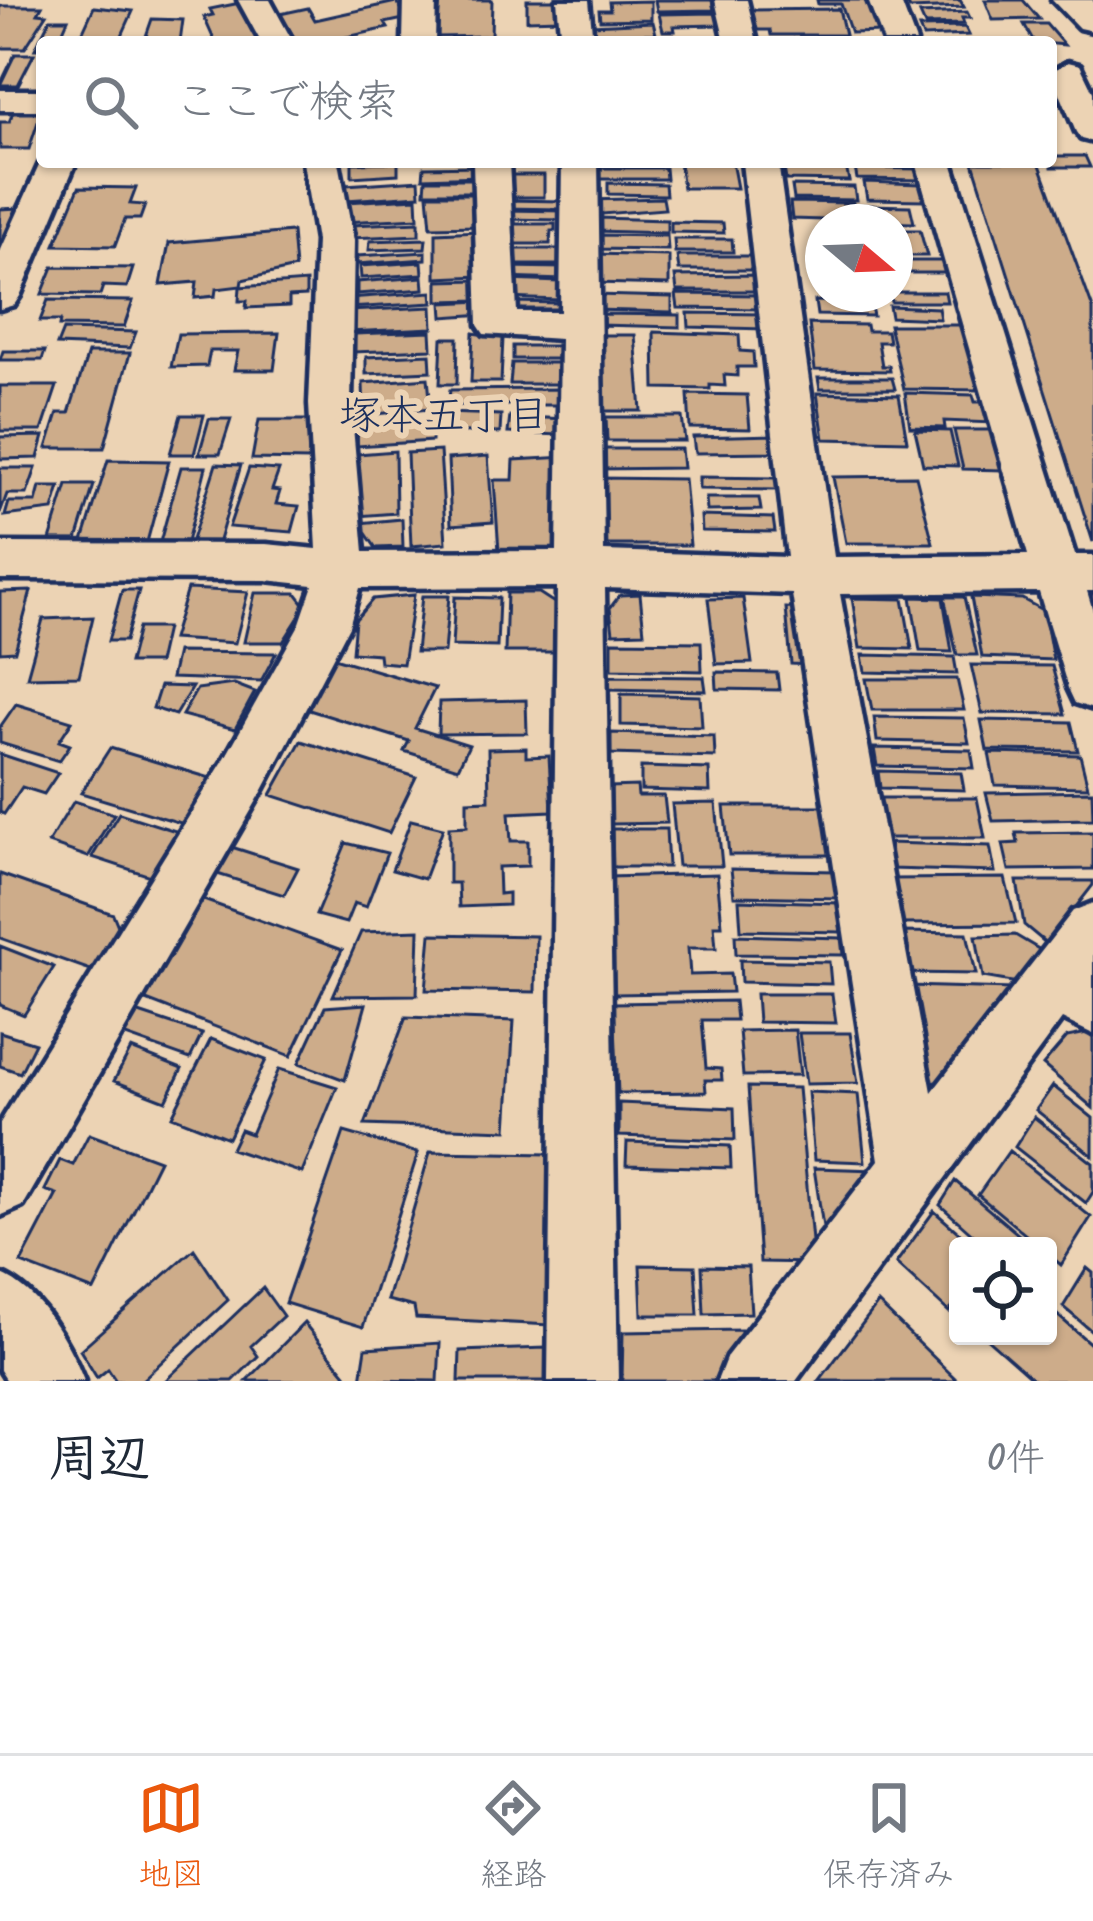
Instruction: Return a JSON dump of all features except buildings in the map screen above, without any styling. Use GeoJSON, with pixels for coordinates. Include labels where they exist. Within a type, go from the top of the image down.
{"type":"FeatureCollection","features":[{"type":"Feature","properties":{"kind":"street"},"geometry":{"type":"LineString","coordinates":[[254,0],[274,36]]}},
{"type":"Feature","properties":{"kind":"street"},"geometry":{"type":"LineString","coordinates":[[419,36],[421,0]]}},
{"type":"Feature","properties":{"kind":"street"},"geometry":{"type":"LineString","coordinates":[[573,0],[576,36]]}},
{"type":"Feature","properties":{"kind":"street"},"geometry":{"type":"LineString","coordinates":[[731,0],[740,36]]}},
{"type":"Feature","properties":{"kind":"street"},"geometry":{"type":"LineString","coordinates":[[884,0],[898,36]]}},
{"type":"Feature","properties":{"kind":"street"},"geometry":{"type":"LineString","coordinates":[[1072,0],[1093,19]]}},
{"type":"Feature","properties":{"kind":"street"},"geometry":{"type":"LineString","coordinates":[[1071,72],[1093,132]]}},
{"type":"Feature","properties":{"kind":"street"},"geometry":{"type":"LineString","coordinates":[[0,100],[36,100]]}},
{"type":"Feature","properties":{"kind":"street"},"geometry":{"type":"LineString","coordinates":[[0,296],[55,168]]}},
{"type":"Feature","properties":{"kind":"street"},"geometry":{"type":"LineString","coordinates":[[0,1183],[244,774],[324,626],[342,570],[330,404],[335,241],[322,168]]}},
{"type":"Feature","properties":{"kind":"street"},"geometry":{"type":"LineString","coordinates":[[491,168],[498,325],[580,326]]}},
{"type":"Feature","properties":{"kind":"street"},"geometry":{"type":"LineString","coordinates":[[580,168],[583,1381]]}},
{"type":"Feature","properties":{"kind":"street"},"geometry":{"type":"LineString","coordinates":[[761,168],[813,576],[913,1168]]}},
{"type":"Feature","properties":{"kind":"street"},"geometry":{"type":"LineString","coordinates":[[936,168],[982,334],[1076,572],[1093,688]]}},
{"type":"Feature","properties":{"kind":"street"},"geometry":{"type":"LineString","coordinates":[[0,561],[266,562],[342,570],[581,569],[813,576],[1076,572]]}},
{"type":"Feature","properties":{"kind":"street"},"geometry":{"type":"LineString","coordinates":[[752,1381],[913,1168],[1081,971]]}},
{"type":"Feature","properties":{"kind":"street"},"geometry":{"type":"LineString","coordinates":[[0,1308],[49,1381]]}},
{"type":"Feature","properties":{"kind":"district","name":"塚本五丁目"},"geometry":{"type":"Point","coordinates":[444,417]}}]}
